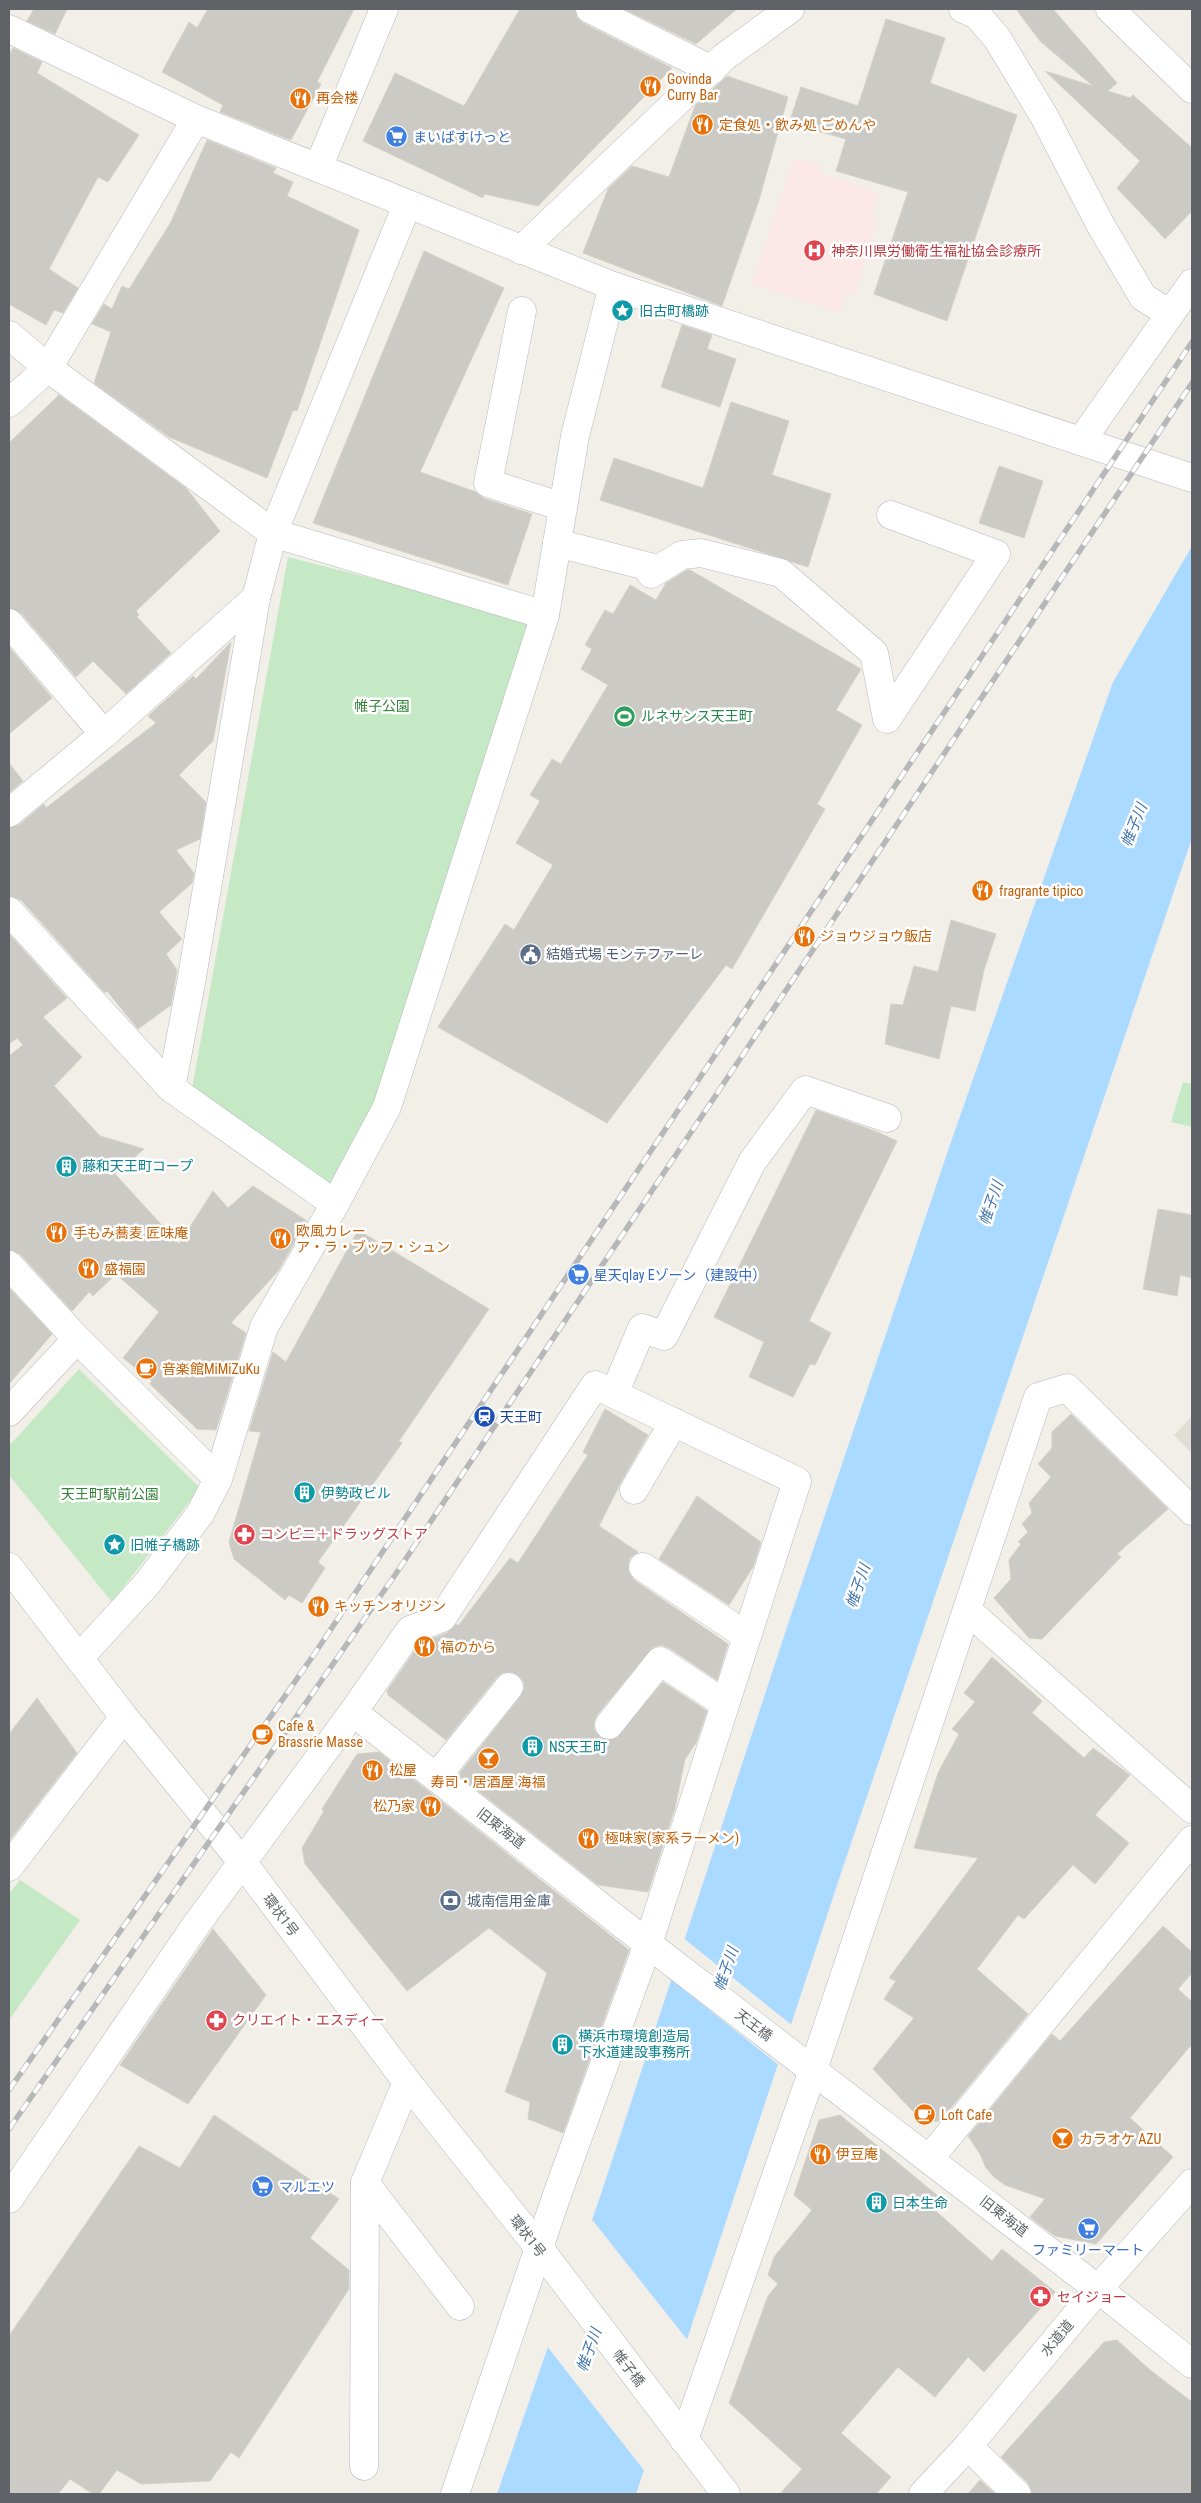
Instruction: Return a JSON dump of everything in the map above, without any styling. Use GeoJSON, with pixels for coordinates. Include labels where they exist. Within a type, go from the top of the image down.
{"type":"FeatureCollection","features":[{"type":"Feature","properties":{"kind":"street"},"geometry":{"type":"LineString","coordinates":[[318,168],[384,9]]}},
{"type":"Feature","properties":{"kind":"street"},"geometry":{"type":"LineString","coordinates":[[590,9],[712,70]]}},
{"type":"Feature","properties":{"kind":"street"},"geometry":{"type":"LineString","coordinates":[[521,250],[724,57],[790,9]]}},
{"type":"Feature","properties":{"kind":"street"},"geometry":{"type":"LineString","coordinates":[[964,9],[977,15],[996,38],[1044,116],[1100,224],[1143,297],[1170,314]]}},
{"type":"Feature","properties":{"kind":"street"},"geometry":{"type":"LineString","coordinates":[[1110,9],[1192,89]]}},
{"type":"Feature","properties":{"kind":"street"},"geometry":{"type":"LineString","coordinates":[[9,29],[196,119],[406,205],[613,286],[1192,478]]}},
{"type":"Feature","properties":{"kind":"street"},"geometry":{"type":"LineString","coordinates":[[9,403],[48,368],[196,119]]}},
{"type":"Feature","properties":{"kind":"street"},"geometry":{"type":"LineString","coordinates":[[171,1088],[192,983],[256,598],[273,533],[406,205]]}},
{"type":"Feature","properties":{"kind":"street"},"geometry":{"type":"LineString","coordinates":[[1081,442],[1192,283]]}},
{"type":"Feature","properties":{"kind":"street"},"geometry":{"type":"LineString","coordinates":[[79,1658],[146,1585],[200,1514],[218,1480],[264,1327],[388,1108],[545,615],[575,436],[613,286]]}},
{"type":"Feature","properties":{"kind":"street"},"geometry":{"type":"LineString","coordinates":[[522,310],[488,483],[563,507]]}},
{"type":"Feature","properties":{"kind":"street"},"geometry":{"type":"LineString","coordinates":[[9,335],[48,368],[273,533],[545,615]]}},
{"type":"Feature","properties":{"kind":"street"},"geometry":{"type":"LineString","coordinates":[[557,543],[650,567],[651,574],[682,555],[701,553],[782,572],[874,653],[887,719],[996,554],[891,515]]}},
{"type":"Feature","properties":{"kind":"street"},"geometry":{"type":"LineString","coordinates":[[9,813],[104,734],[256,598]]}},
{"type":"Feature","properties":{"kind":"street"},"geometry":{"type":"LineString","coordinates":[[9,623],[104,734]]}},
{"type":"Feature","properties":{"kind":"street"},"geometry":{"type":"LineString","coordinates":[[9,911],[171,1088],[335,1204]]}},
{"type":"Feature","properties":{"kind":"street"},"geometry":{"type":"LineString","coordinates":[[614,1394],[642,1328],[664,1336],[752,1162],[804,1090],[886,1118]]}},
{"type":"Feature","properties":{"kind":"street"},"geometry":{"type":"LineString","coordinates":[[9,1265],[77,1339],[218,1480]]}},
{"type":"Feature","properties":{"kind":"street"},"geometry":{"type":"LineString","coordinates":[[9,1412],[77,1339]]}},
{"type":"Feature","properties":{"kind":"street"},"geometry":{"type":"LineString","coordinates":[[9,2199],[196,1925],[353,1712],[410,1630],[442,1618],[595,1385],[797,1481],[545,2257],[455,2494]]}},
{"type":"Feature","properties":{"kind":"street"},"geometry":{"type":"LineString","coordinates":[[726,2494],[677,2431],[813,2070],[1038,1397],[1067,1388],[1192,1511]]}},
{"type":"Feature","properties":{"kind":"street"},"geometry":{"type":"LineString","coordinates":[[634,1490],[674,1422]]}},
{"type":"Feature","properties":{"kind":"street","name":"環状1号"},"geometry":{"type":"LineString","coordinates":[[9,1567],[124,1718],[243,1863],[407,2082],[545,2257]]}},
{"type":"Feature","properties":{"kind":"street"},"geometry":{"type":"LineString","coordinates":[[643,1567],[747,1636]]}},
{"type":"Feature","properties":{"kind":"street"},"geometry":{"type":"LineString","coordinates":[[967,1610],[1192,1809]]}},
{"type":"Feature","properties":{"kind":"street"},"geometry":{"type":"LineString","coordinates":[[609,1725],[660,1661],[725,1704]]}},
{"type":"Feature","properties":{"kind":"street"},"geometry":{"type":"LineString","coordinates":[[436,1777],[509,1687]]}},
{"type":"Feature","properties":{"kind":"street","name":"旧東海道"},"geometry":{"type":"LineString","coordinates":[[353,1712],[648,1944]]}},
{"type":"Feature","properties":{"kind":"street"},"geometry":{"type":"LineString","coordinates":[[9,1867],[124,1718]]}},
{"type":"Feature","properties":{"kind":"street"},"geometry":{"type":"LineString","coordinates":[[929,2159],[1192,1840]]}},
{"type":"Feature","properties":{"kind":"street","name":"天王橋"},"geometry":{"type":"LineString","coordinates":[[648,1944],[813,2070]]}},
{"type":"Feature","properties":{"kind":"street","name":"旧東海道"},"geometry":{"type":"LineString","coordinates":[[813,2070],[1098,2289],[1192,2364]]}},
{"type":"Feature","properties":{"kind":"street"},"geometry":{"type":"LineString","coordinates":[[364,2466],[365,2183],[407,2082]]}},
{"type":"Feature","properties":{"kind":"street"},"geometry":{"type":"LineString","coordinates":[[365,2183],[460,2306]]}},
{"type":"Feature","properties":{"kind":"street","name":"水道道"},"geometry":{"type":"LineString","coordinates":[[923,2494],[968,2446],[1098,2289],[1192,2183]]}},
{"type":"Feature","properties":{"kind":"street","name":"帷子橋"},"geometry":{"type":"LineString","coordinates":[[545,2257],[677,2431]]}},
{"type":"Feature","properties":{"kind":"street"},"geometry":{"type":"LineString","coordinates":[[968,2446],[1018,2494]]}},
{"type":"Feature","properties":{"kind":"shaded area","name":"神奈川県労働衛生福祉協会診療所"},"geometry":{"type":"Polygon","coordinates":[[[793,159],[821,164],[818,172],[878,193],[872,214],[878,218],[855,295],[846,292],[841,313],[752,284],[793,159]]]}},
{"type":"Feature","properties":{"kind":"shaded area"},"geometry":{"type":"Polygon","coordinates":[[[1192,1416],[1192,1454],[1174,1435],[1192,1416]]]}},
{"type":"Feature","properties":{"kind":"green space","name":"帷子公園"},"geometry":{"type":"Polygon","coordinates":[[[288,557],[534,620],[380,1103],[333,1195],[192,1089],[288,557]]]}},
{"type":"Feature","properties":{"kind":"green space"},"geometry":{"type":"Polygon","coordinates":[[[1183,1082],[1192,1084],[1192,1127],[1171,1122],[1183,1082]]]}},
{"type":"Feature","properties":{"kind":"green space","name":"天王町駅前公園"},"geometry":{"type":"Polygon","coordinates":[[[79,1369],[200,1488],[112,1602],[9,1475],[9,1446],[79,1369]]]}},
{"type":"Feature","properties":{"kind":"green space"},"geometry":{"type":"Polygon","coordinates":[[[20,1880],[80,1920],[9,2020],[9,1894],[20,1880]]]}},
{"type":"Feature","properties":{"kind":"water","name":"帷子川"},"geometry":{"type":"Polygon","coordinates":[[[1192,546],[1192,838],[843,1867],[636,2494],[497,2494],[600,2197],[789,1621],[953,1136],[1113,682],[1192,546]]]}},
{"type":"Feature","properties":{"kind":"pier"},"geometry":{"type":"Polygon","coordinates":[[[682,1937],[793,2026],[780,2066],[669,1978],[682,1937]]]}},
{"type":"Feature","properties":{"kind":"pier"},"geometry":{"type":"Polygon","coordinates":[[[590,2217],[689,2342],[646,2473],[546,2345],[590,2217]]]}},
{"type":"Feature","properties":{"kind":"building"},"geometry":{"type":"Polygon","coordinates":[[[34,9],[67,9],[55,34],[27,21],[34,9]]]}},
{"type":"Feature","properties":{"kind":"building"},"geometry":{"type":"Polygon","coordinates":[[[208,9],[354,9],[317,82],[321,84],[291,140],[220,112],[223,105],[162,72],[189,22],[197,28],[208,9]]]}},
{"type":"Feature","properties":{"kind":"building"},"geometry":{"type":"Polygon","coordinates":[[[520,9],[575,9],[577,17],[583,23],[672,68],[538,206],[484,194],[483,198],[363,141],[395,73],[464,106],[520,9]]]}},
{"type":"Feature","properties":{"kind":"building"},"geometry":{"type":"Polygon","coordinates":[[[624,9],[737,9],[696,44],[624,9]]]}},
{"type":"Feature","properties":{"kind":"building"},"geometry":{"type":"Polygon","coordinates":[[[1016,9],[1053,9],[1117,83],[1108,91],[1130,98],[1133,95],[1192,148],[1192,211],[1165,239],[1117,188],[1140,161],[1045,71],[1093,86],[1040,41],[1016,9]]]}},
{"type":"Feature","properties":{"kind":"building"},"geometry":{"type":"Polygon","coordinates":[[[886,19],[945,38],[930,83],[1017,115],[947,321],[874,294],[908,192],[836,171],[846,139],[789,123],[801,87],[858,106],[886,19]]]}},
{"type":"Feature","properties":{"kind":"building"},"geometry":{"type":"Polygon","coordinates":[[[13,48],[42,62],[37,73],[139,135],[108,182],[98,177],[49,269],[78,288],[63,313],[54,310],[46,325],[9,304],[9,55],[13,48]]]}},
{"type":"Feature","properties":{"kind":"building"},"geometry":{"type":"Polygon","coordinates":[[[727,76],[788,97],[759,200],[722,306],[583,253],[608,189],[632,166],[669,177],[695,106],[727,76]]]}},
{"type":"Feature","properties":{"kind":"building"},"geometry":{"type":"Polygon","coordinates":[[[207,140],[276,168],[273,173],[293,182],[287,196],[359,230],[297,411],[293,410],[267,478],[169,437],[94,383],[111,332],[92,324],[104,304],[112,309],[122,286],[129,289],[171,222],[207,140]]]}},
{"type":"Feature","properties":{"kind":"building"},"geometry":{"type":"Polygon","coordinates":[[[424,251],[504,288],[420,472],[476,492],[483,498],[532,514],[508,585],[313,523],[424,251]]]}},
{"type":"Feature","properties":{"kind":"building"},"geometry":{"type":"Polygon","coordinates":[[[682,325],[712,335],[707,349],[736,359],[720,407],[661,387],[682,325]]]}},
{"type":"Feature","properties":{"kind":"building"},"geometry":{"type":"Polygon","coordinates":[[[59,395],[186,488],[220,531],[136,611],[139,615],[137,617],[171,653],[126,694],[93,661],[76,677],[21,613],[9,608],[9,443],[59,395]]]}},
{"type":"Feature","properties":{"kind":"building"},"geometry":{"type":"Polygon","coordinates":[[[731,402],[789,421],[772,475],[831,494],[808,567],[600,500],[614,458],[703,488],[731,402]]]}},
{"type":"Feature","properties":{"kind":"building"},"geometry":{"type":"Polygon","coordinates":[[[999,466],[1043,481],[1024,538],[979,523],[999,466]]]}},
{"type":"Feature","properties":{"kind":"building","name":"ルネサンス天王町"},"geometry":{"type":"Polygon","coordinates":[[[687,570],[861,669],[836,710],[862,725],[817,804],[825,809],[732,969],[726,965],[607,1123],[438,1027],[505,924],[514,930],[553,865],[516,843],[540,801],[530,795],[552,759],[561,764],[608,685],[581,669],[592,649],[585,645],[605,610],[613,614],[630,585],[656,600],[666,583],[687,570]]]}},
{"type":"Feature","properties":{"kind":"building"},"geometry":{"type":"Polygon","coordinates":[[[231,642],[213,741],[179,775],[206,802],[200,839],[176,850],[194,873],[192,883],[159,912],[182,939],[166,954],[177,970],[171,1005],[138,1029],[107,991],[105,993],[21,900],[9,896],[9,828],[19,825],[44,804],[46,808],[156,723],[148,716],[193,676],[196,679],[231,642]]]}},
{"type":"Feature","properties":{"kind":"building"},"geometry":{"type":"Polygon","coordinates":[[[9,647],[52,698],[9,734],[9,647]]]}},
{"type":"Feature","properties":{"kind":"building"},"geometry":{"type":"Polygon","coordinates":[[[9,763],[23,781],[9,793],[9,763]]]}},
{"type":"Feature","properties":{"kind":"building"},"geometry":{"type":"Polygon","coordinates":[[[951,920],[996,934],[984,970],[975,1011],[951,1006],[939,1059],[885,1044],[891,1004],[903,1005],[914,966],[938,972],[951,920]]]}},
{"type":"Feature","properties":{"kind":"building"},"geometry":{"type":"Polygon","coordinates":[[[9,934],[67,998],[43,1017],[82,1057],[54,1086],[100,1136],[144,1149],[115,1174],[179,1244],[213,1191],[228,1208],[253,1186],[307,1221],[278,1271],[231,1323],[246,1333],[216,1430],[197,1429],[150,1384],[152,1381],[123,1358],[159,1312],[116,1274],[93,1296],[89,1292],[72,1311],[20,1254],[9,1250],[9,1056],[23,1045],[17,1038],[9,1044],[9,934]]]}},
{"type":"Feature","properties":{"kind":"building"},"geometry":{"type":"Polygon","coordinates":[[[816,1110],[897,1141],[809,1321],[831,1333],[815,1365],[810,1364],[793,1397],[749,1377],[764,1342],[714,1317],[816,1110]]]}},
{"type":"Feature","properties":{"kind":"building"},"geometry":{"type":"Polygon","coordinates":[[[1158,1209],[1192,1215],[1192,1278],[1180,1275],[1177,1296],[1143,1289],[1158,1209]]]}},
{"type":"Feature","properties":{"kind":"building"},"geometry":{"type":"Polygon","coordinates":[[[358,1230],[489,1309],[399,1441],[402,1443],[318,1562],[325,1568],[302,1603],[289,1595],[285,1600],[234,1559],[229,1542],[261,1432],[249,1431],[273,1352],[286,1362],[358,1230]]]}},
{"type":"Feature","properties":{"kind":"building"},"geometry":{"type":"Polygon","coordinates":[[[9,1288],[52,1334],[9,1384],[9,1288]]]}},
{"type":"Feature","properties":{"kind":"building"},"geometry":{"type":"Polygon","coordinates":[[[605,1409],[648,1435],[599,1526],[638,1552],[630,1558],[628,1566],[629,1573],[634,1580],[728,1644],[717,1680],[669,1648],[661,1645],[653,1647],[597,1715],[594,1722],[594,1730],[600,1737],[607,1740],[615,1739],[663,1682],[707,1711],[696,1743],[685,1759],[675,1808],[648,1892],[598,1885],[458,1775],[521,1696],[524,1682],[518,1675],[511,1672],[503,1673],[497,1677],[446,1740],[388,1695],[387,1691],[420,1643],[447,1633],[456,1624],[458,1626],[510,1558],[518,1563],[588,1455],[583,1452],[605,1409]]]}},
{"type":"Feature","properties":{"kind":"building"},"geometry":{"type":"Polygon","coordinates":[[[1071,1414],[1168,1509],[1117,1554],[1121,1557],[1042,1639],[1029,1638],[994,1598],[1011,1579],[1009,1560],[1021,1544],[1018,1542],[1028,1532],[1022,1524],[1032,1513],[1029,1503],[1051,1477],[1038,1464],[1052,1448],[1052,1432],[1071,1414]]]}},
{"type":"Feature","properties":{"kind":"building"},"geometry":{"type":"Polygon","coordinates":[[[697,1496],[761,1542],[753,1567],[729,1605],[659,1559],[697,1496]]]}},
{"type":"Feature","properties":{"kind":"building"},"geometry":{"type":"Polygon","coordinates":[[[992,1657],[1042,1701],[1032,1713],[1084,1758],[1093,1748],[1130,1775],[1095,1815],[1129,1843],[1095,1884],[1073,1865],[1024,1919],[1018,1915],[977,1969],[1028,2014],[940,2121],[923,2122],[873,2069],[914,2018],[884,1999],[896,1981],[889,1978],[978,1858],[914,1848],[938,1773],[959,1734],[952,1729],[975,1702],[964,1693],[992,1657]]]}},
{"type":"Feature","properties":{"kind":"building"},"geometry":{"type":"Polygon","coordinates":[[[37,1698],[77,1753],[9,1841],[9,1734],[37,1698]]]}},
{"type":"Feature","properties":{"kind":"building"},"geometry":{"type":"Polygon","coordinates":[[[379,1752],[629,1950],[563,2133],[528,2119],[530,2102],[505,2092],[547,1973],[489,1928],[407,1991],[305,1864],[302,1848],[324,1811],[322,1809],[357,1754],[379,1752]]]}},
{"type":"Feature","properties":{"kind":"building"},"geometry":{"type":"Polygon","coordinates":[[[1163,1926],[1192,1952],[1192,1973],[1178,1989],[1192,2002],[1192,2044],[1130,2118],[1173,2157],[1096,2244],[1055,2236],[1030,2217],[1045,2199],[1005,2185],[994,2177],[986,2168],[980,2154],[968,2136],[1052,2034],[1060,2041],[1163,1926]]]}},
{"type":"Feature","properties":{"kind":"building"},"geometry":{"type":"Polygon","coordinates":[[[213,1929],[266,1995],[188,2104],[120,2065],[213,1929]]]}},
{"type":"Feature","properties":{"kind":"building"},"geometry":{"type":"Polygon","coordinates":[[[214,2115],[339,2199],[310,2238],[349,2270],[349,2289],[239,2458],[231,2452],[210,2481],[141,2484],[117,2470],[99,2494],[93,2494],[70,2479],[58,2494],[9,2494],[9,2336],[139,2146],[180,2168],[214,2115]]]}},
{"type":"Feature","properties":{"kind":"building"},"geometry":{"type":"Polygon","coordinates":[[[840,2115],[938,2196],[930,2206],[992,2261],[1002,2249],[1055,2292],[984,2372],[968,2357],[935,2397],[898,2367],[841,2433],[891,2477],[876,2494],[780,2494],[802,2469],[729,2403],[768,2296],[778,2284],[768,2275],[774,2257],[812,2210],[794,2195],[819,2120],[840,2115]]]}},
{"type":"Feature","properties":{"kind":"building"},"geometry":{"type":"Polygon","coordinates":[[[1117,2340],[1150,2370],[1192,2402],[1192,2494],[1032,2494],[1028,2483],[1001,2457],[1104,2342],[1117,2340]]]}},
{"type":"Feature","properties":{"kind":"building"},"geometry":{"type":"Polygon","coordinates":[[[980,2480],[995,2494],[968,2494],[980,2480]]]}},
{"type":"Feature","properties":{"kind":"railway"},"geometry":{"type":"LineString","coordinates":[[9,2090],[315,1653],[1192,342]]}},
{"type":"Feature","properties":{"kind":"railway"},"geometry":{"type":"LineString","coordinates":[[9,2129],[395,1575],[1192,383]]}},
{"type":"Feature","properties":{"kind":"place","name":"Govinda Curry Bar"},"geometry":{"type":"Point","coordinates":[651,87]}},
{"type":"Feature","properties":{"kind":"place","name":"再会楼"},"geometry":{"type":"Point","coordinates":[300,98]}},
{"type":"Feature","properties":{"kind":"place","name":"定食処・飲み処 ごめんや"},"geometry":{"type":"Point","coordinates":[703,125]}},
{"type":"Feature","properties":{"kind":"place","name":"まいばすけっと"},"geometry":{"type":"Point","coordinates":[397,137]}},
{"type":"Feature","properties":{"kind":"place","name":"神奈川県労働衛生福祉協会診療所"},"geometry":{"type":"Point","coordinates":[815,251]}},
{"type":"Feature","properties":{"kind":"place","name":"旧古町橋跡"},"geometry":{"type":"Point","coordinates":[623,311]}},
{"type":"Feature","properties":{"kind":"place","name":"ルネサンス天王町"},"geometry":{"type":"Point","coordinates":[625,716]}},
{"type":"Feature","properties":{"kind":"place","name":"fragrante tipico"},"geometry":{"type":"Point","coordinates":[983,891]}},
{"type":"Feature","properties":{"kind":"place","name":"ジョウジョウ飯店"},"geometry":{"type":"Point","coordinates":[804,936]}},
{"type":"Feature","properties":{"kind":"place","name":"結婚式場 モンテファーレ"},"geometry":{"type":"Point","coordinates":[530,954]}},
{"type":"Feature","properties":{"kind":"place","name":"藤和天王町コープ"},"geometry":{"type":"Point","coordinates":[66,1166]}},
{"type":"Feature","properties":{"kind":"place","name":"手もみ蕎麦 匠味庵"},"geometry":{"type":"Point","coordinates":[57,1233]}},
{"type":"Feature","properties":{"kind":"place","name":"欧風カレー ア・ラ・ブッフ・シュン"},"geometry":{"type":"Point","coordinates":[280,1239]}},
{"type":"Feature","properties":{"kind":"place","name":"盛福園"},"geometry":{"type":"Point","coordinates":[88,1269]}},
{"type":"Feature","properties":{"kind":"place","name":"星天qlay Eゾーン（建設中）"},"geometry":{"type":"Point","coordinates":[578,1275]}},
{"type":"Feature","properties":{"kind":"place","name":"音楽館MiMiZuKu"},"geometry":{"type":"Point","coordinates":[146,1369]}},
{"type":"Feature","properties":{"kind":"place","name":"天王町"},"geometry":{"type":"Point","coordinates":[484,1417]}},
{"type":"Feature","properties":{"kind":"place","name":"伊勢政ビル"},"geometry":{"type":"Point","coordinates":[305,1493]}},
{"type":"Feature","properties":{"kind":"place","name":"コンビニ＋ドラッグストア"},"geometry":{"type":"Point","coordinates":[244,1534]}},
{"type":"Feature","properties":{"kind":"place","name":"旧帷子橋跡"},"geometry":{"type":"Point","coordinates":[114,1545]}},
{"type":"Feature","properties":{"kind":"place","name":"キッチンオリジン"},"geometry":{"type":"Point","coordinates":[318,1606]}},
{"type":"Feature","properties":{"kind":"place","name":"福のから"},"geometry":{"type":"Point","coordinates":[424,1647]}},
{"type":"Feature","properties":{"kind":"place","name":"Cafe & Brassrie Masse"},"geometry":{"type":"Point","coordinates":[262,1734]}},
{"type":"Feature","properties":{"kind":"place","name":"NS天王町"},"geometry":{"type":"Point","coordinates":[533,1747]}},
{"type":"Feature","properties":{"kind":"place","name":"寿司・居酒屋 海福"},"geometry":{"type":"Point","coordinates":[488,1759]}},
{"type":"Feature","properties":{"kind":"place","name":"松屋"},"geometry":{"type":"Point","coordinates":[373,1770]}},
{"type":"Feature","properties":{"kind":"place","name":"松乃家"},"geometry":{"type":"Point","coordinates":[431,1806]}},
{"type":"Feature","properties":{"kind":"place","name":"極味家(家系ラーメン)"},"geometry":{"type":"Point","coordinates":[589,1838]}},
{"type":"Feature","properties":{"kind":"place","name":"城南信用金庫"},"geometry":{"type":"Point","coordinates":[451,1901]}},
{"type":"Feature","properties":{"kind":"place","name":"クリエイト・エスディー"},"geometry":{"type":"Point","coordinates":[216,2020]}},
{"type":"Feature","properties":{"kind":"place","name":"横浜市環境創造局 下水道建設事務所"},"geometry":{"type":"Point","coordinates":[562,2044]}},
{"type":"Feature","properties":{"kind":"place","name":"Loft Cafe"},"geometry":{"type":"Point","coordinates":[925,2115]}},
{"type":"Feature","properties":{"kind":"place","name":"カラオケ AZU"},"geometry":{"type":"Point","coordinates":[1063,2139]}},
{"type":"Feature","properties":{"kind":"place","name":"伊豆庵"},"geometry":{"type":"Point","coordinates":[820,2154]}},
{"type":"Feature","properties":{"kind":"place","name":"マルエツ"},"geometry":{"type":"Point","coordinates":[263,2187]}},
{"type":"Feature","properties":{"kind":"place","name":"日本生命"},"geometry":{"type":"Point","coordinates":[876,2203]}},
{"type":"Feature","properties":{"kind":"place","name":"ファミリーマート"},"geometry":{"type":"Point","coordinates":[1088,2228]}},
{"type":"Feature","properties":{"kind":"place","name":"セイジョー"},"geometry":{"type":"Point","coordinates":[1041,2297]}}]}
